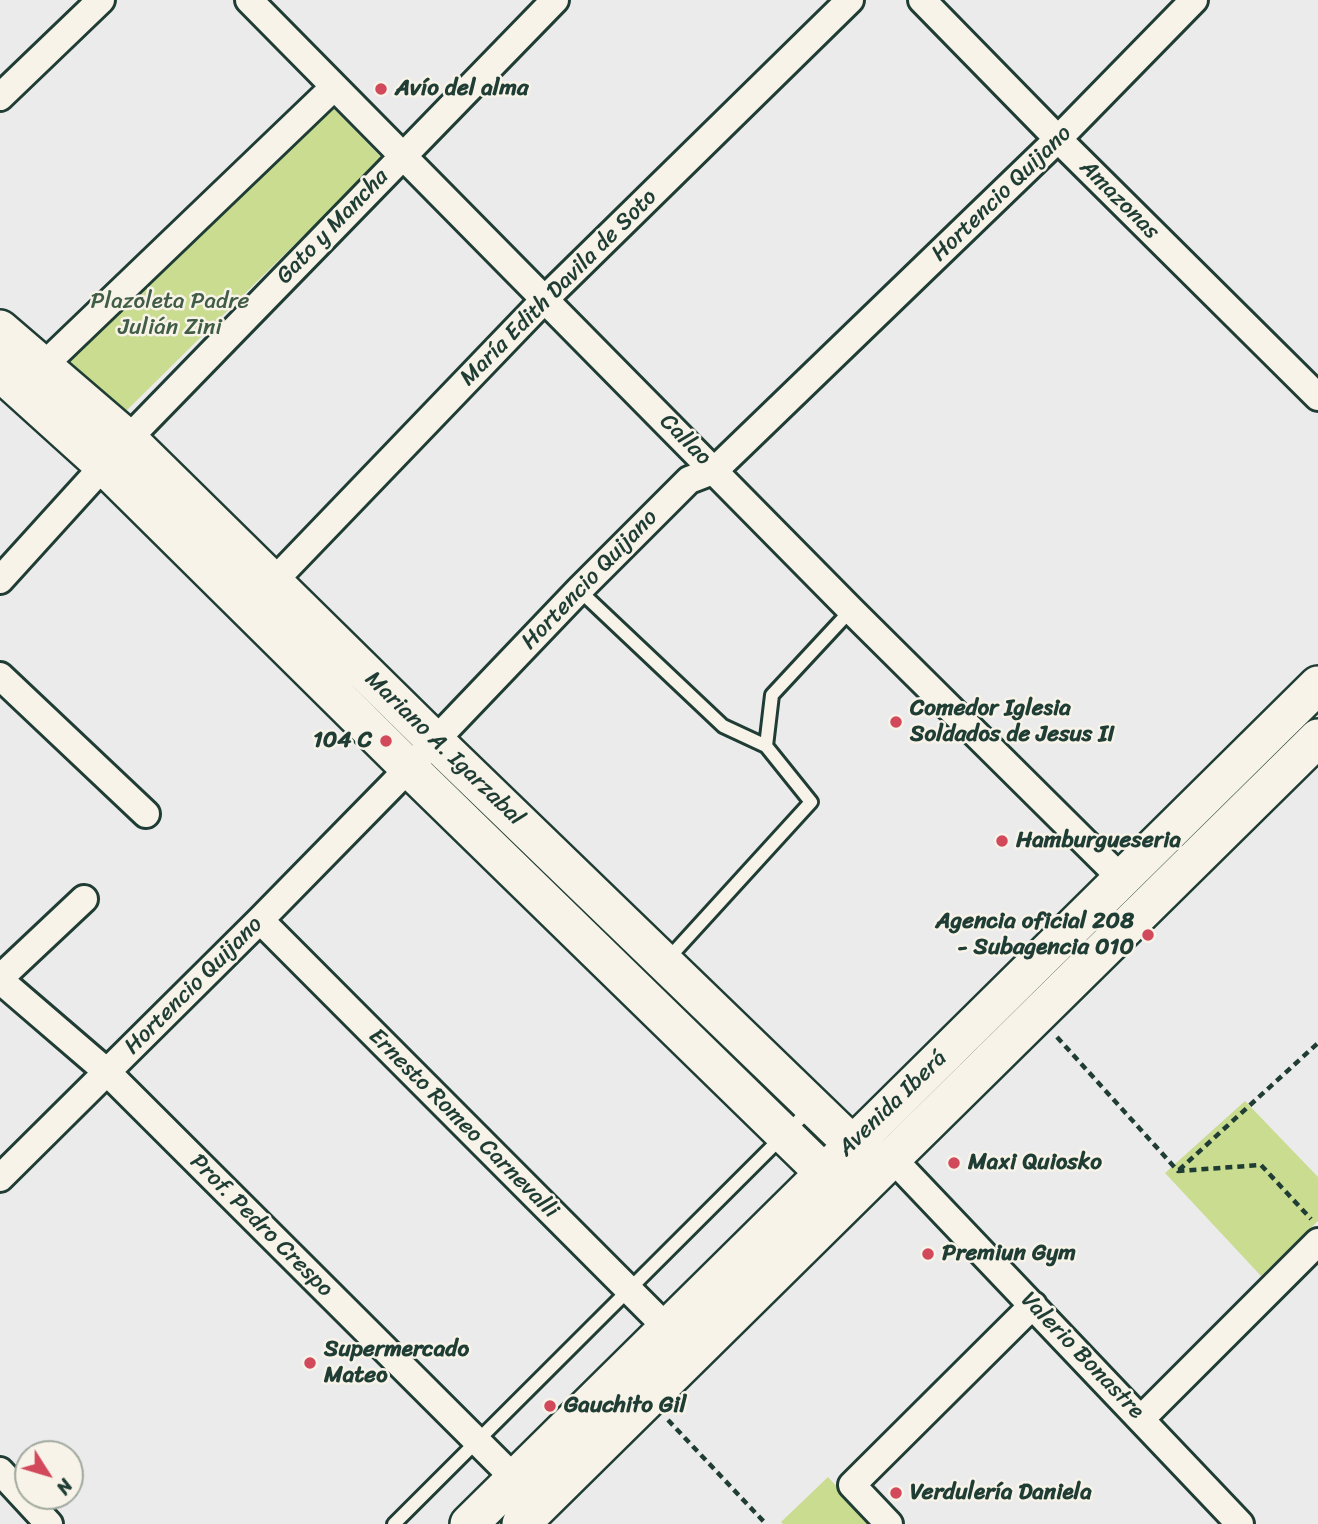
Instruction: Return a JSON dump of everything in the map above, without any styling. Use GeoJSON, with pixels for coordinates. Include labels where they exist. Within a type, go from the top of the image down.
{"type":"FeatureCollection","features":[{"type":"Feature","properties":{"kind":"main road","name":"Mariano A. Igarzabal"},"geometry":{"type":"LineString","coordinates":[[0,329],[128,439],[664,964],[852,1144]]}},
{"type":"Feature","properties":{"kind":"main road","name":"Mariano A. Igarzabal"},"geometry":{"type":"LineString","coordinates":[[0,372],[104,466],[823,1172]]}},
{"type":"Feature","properties":{"kind":"main road","name":"Avenida Iberá"},"geometry":{"type":"LineString","coordinates":[[469,1524],[1318,685]]}},
{"type":"Feature","properties":{"kind":"main road","name":"Avenida Iberá"},"geometry":{"type":"LineString","coordinates":[[520,1524],[649,1400],[1318,738]]}},
{"type":"Feature","properties":{"kind":"street"},"geometry":{"type":"LineString","coordinates":[[0,97],[101,0]]}},
{"type":"Feature","properties":{"kind":"street","name":"Callao"},"geometry":{"type":"LineString","coordinates":[[249,0],[851,610],[1122,879]]}},
{"type":"Feature","properties":{"kind":"street","name":"Gato y Mancha"},"geometry":{"type":"LineString","coordinates":[[0,580],[128,439],[555,0]]}},
{"type":"Feature","properties":{"kind":"street","name":"María Edith Davila de Soto"},"geometry":{"type":"LineString","coordinates":[[273,582],[545,299],[850,0]]}},
{"type":"Feature","properties":{"kind":"street","name":"Amazonas"},"geometry":{"type":"LineString","coordinates":[[922,0],[1318,397]]}},
{"type":"Feature","properties":{"kind":"street","name":"Hortencio Quijano"},"geometry":{"type":"LineString","coordinates":[[0,1178],[260,920],[689,480],[715,470],[1058,139],[1194,0]]}},
{"type":"Feature","properties":{"kind":"street"},"geometry":{"type":"LineString","coordinates":[[42,367],[334,87]]}},
{"type":"Feature","properties":{"kind":"street"},"geometry":{"type":"LineString","coordinates":[[0,676],[146,814]]}},
{"type":"Feature","properties":{"kind":"street"},"geometry":{"type":"LineString","coordinates":[[0,979],[84,899]]}},
{"type":"Feature","properties":{"kind":"street","name":"Ernesto Romeo Carnevalli"},"geometry":{"type":"LineString","coordinates":[[260,920],[667,1328]]}},
{"type":"Feature","properties":{"kind":"street","name":"Prof. Pedro Crespo"},"geometry":{"type":"LineString","coordinates":[[0,979],[107,1072],[515,1479]]}},
{"type":"Feature","properties":{"kind":"street","name":"Mariano A. Igarzabal"},"geometry":{"type":"LineString","coordinates":[[852,1144],[893,1159]]}},
{"type":"Feature","properties":{"kind":"street","name":"Valerio Bonastre"},"geometry":{"type":"LineString","coordinates":[[893,1159],[1240,1524]]}},
{"type":"Feature","properties":{"kind":"street"},"geometry":{"type":"LineString","coordinates":[[823,1172],[850,1201]]}},
{"type":"Feature","properties":{"kind":"street"},"geometry":{"type":"LineString","coordinates":[[1142,1418],[1318,1242]]}},
{"type":"Feature","properties":{"kind":"street"},"geometry":{"type":"LineString","coordinates":[[889,1524],[852,1485],[1033,1306]]}},
{"type":"Feature","properties":{"kind":"street"},"geometry":{"type":"LineString","coordinates":[[0,1471],[49,1524]]}},
{"type":"Feature","properties":{"kind":"lane"},"geometry":{"type":"LineString","coordinates":[[579,590],[723,726],[766,746],[811,802],[664,964]]}},
{"type":"Feature","properties":{"kind":"lane"},"geometry":{"type":"LineString","coordinates":[[766,746],[772,695],[851,610]]}},
{"type":"Feature","properties":{"kind":"lane"},"geometry":{"type":"LineString","coordinates":[[394,1524],[812,1107]]}},
{"type":"Feature","properties":{"kind":"path"},"geometry":{"type":"LineString","coordinates":[[1038,1016],[1178,1171]]}},
{"type":"Feature","properties":{"kind":"path"},"geometry":{"type":"LineString","coordinates":[[1178,1171],[1318,1043]]}},
{"type":"Feature","properties":{"kind":"path"},"geometry":{"type":"LineString","coordinates":[[1178,1171],[1261,1165],[1318,1226]]}},
{"type":"Feature","properties":{"kind":"path"},"geometry":{"type":"LineString","coordinates":[[649,1400],[766,1524]]}},
{"type":"Feature","properties":{"kind":"green space","name":"Plazoleta Padre Julián Zini"},"geometry":{"type":"Polygon","coordinates":[[[330,105],[382,158],[121,416],[66,365],[330,105]]]}},
{"type":"Feature","properties":{"kind":"green space"},"geometry":{"type":"Polygon","coordinates":[[[1245,1101],[1318,1177],[1318,1221],[1261,1276],[1165,1173],[1245,1101]]]}},
{"type":"Feature","properties":{"kind":"green space"},"geometry":{"type":"Polygon","coordinates":[[[828,1477],[871,1524],[781,1522],[828,1477]]]}},
{"type":"Feature","properties":{"kind":"place","name":"Avío del alma"},"geometry":{"type":"Point","coordinates":[381,89]}},
{"type":"Feature","properties":{"kind":"place","name":"Comedor Iglesia Soldados de Jesus II"},"geometry":{"type":"Point","coordinates":[896,722]}},
{"type":"Feature","properties":{"kind":"place","name":"104 C"},"geometry":{"type":"Point","coordinates":[386,741]}},
{"type":"Feature","properties":{"kind":"place","name":"Hamburgueseria"},"geometry":{"type":"Point","coordinates":[1002,841]}},
{"type":"Feature","properties":{"kind":"place","name":"Agencia oficial 208 - Subagencia 010"},"geometry":{"type":"Point","coordinates":[1148,935]}},
{"type":"Feature","properties":{"kind":"place","name":"Maxi Quiosko"},"geometry":{"type":"Point","coordinates":[954,1163]}},
{"type":"Feature","properties":{"kind":"place","name":"Premiun Gym"},"geometry":{"type":"Point","coordinates":[928,1254]}},
{"type":"Feature","properties":{"kind":"place","name":"Supermercado Mateo"},"geometry":{"type":"Point","coordinates":[310,1363]}},
{"type":"Feature","properties":{"kind":"place","name":"Gauchito Gil"},"geometry":{"type":"Point","coordinates":[550,1406]}},
{"type":"Feature","properties":{"kind":"place","name":"Verdulería Daniela"},"geometry":{"type":"Point","coordinates":[896,1493]}}]}
